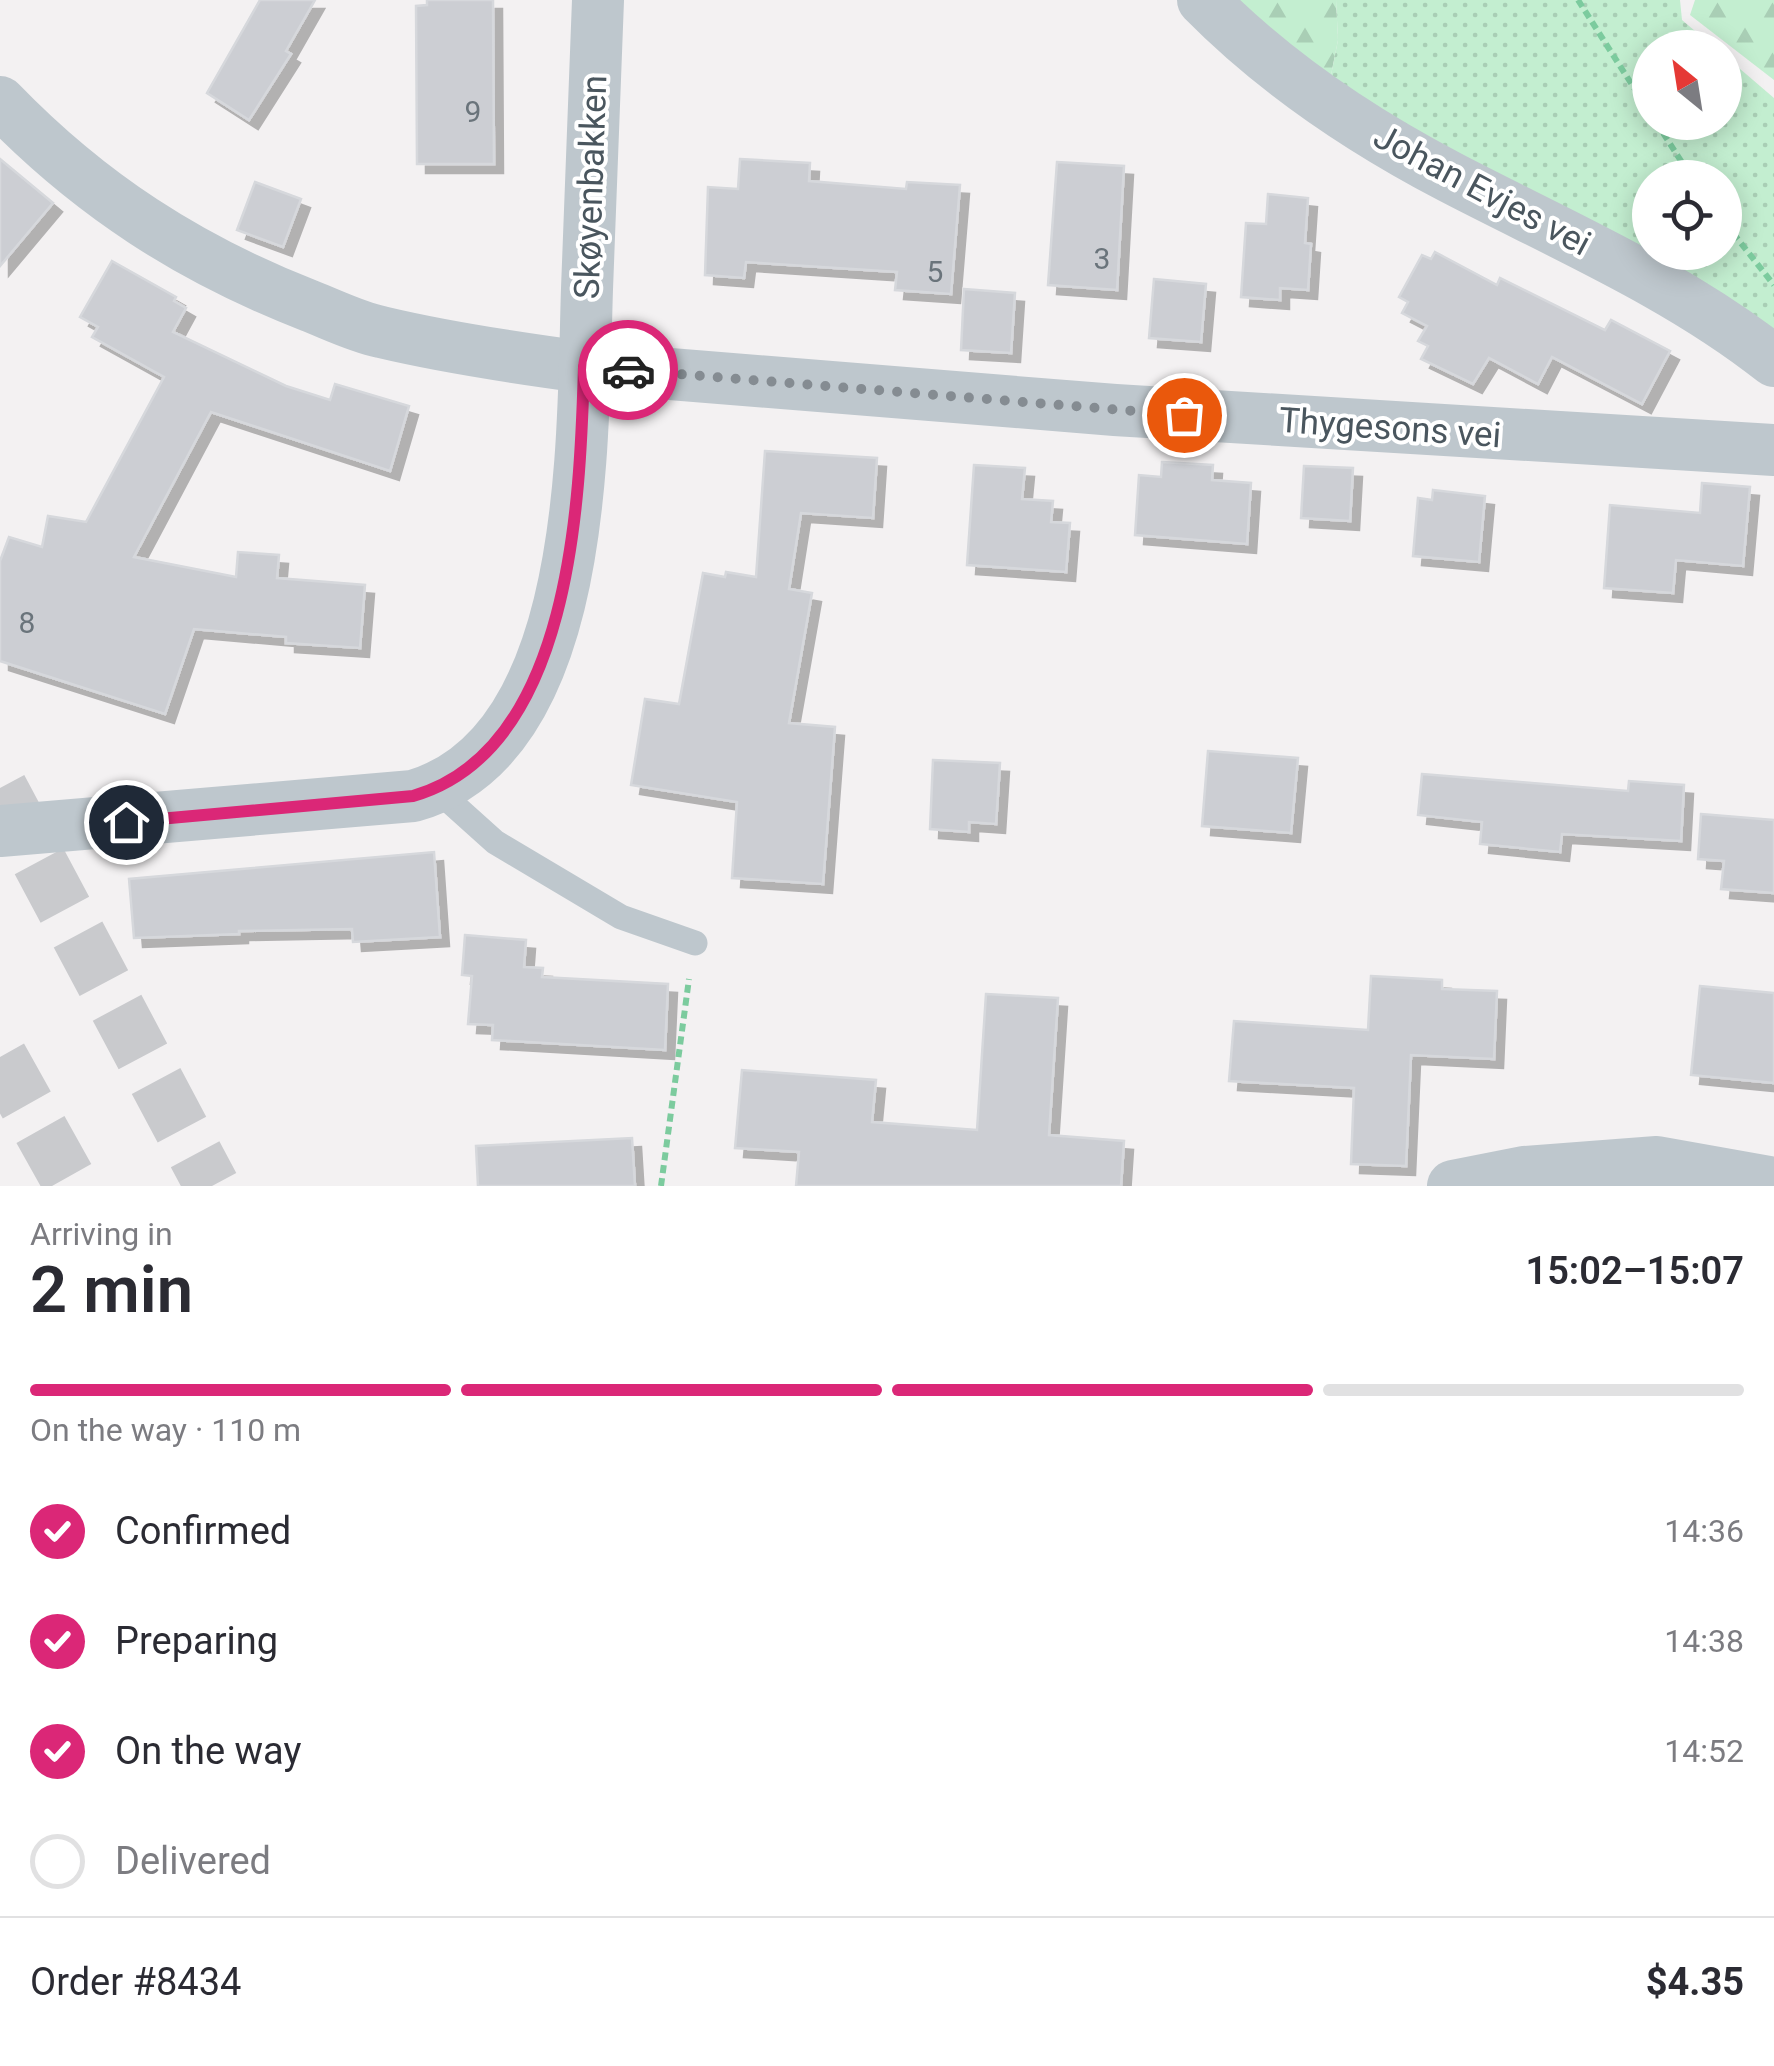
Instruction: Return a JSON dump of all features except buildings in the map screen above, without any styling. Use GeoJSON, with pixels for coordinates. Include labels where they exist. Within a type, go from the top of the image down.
{"type":"FeatureCollection","features":[{"type":"Feature","properties":{"kind":"street","name":"Skøyenbakken"},"geometry":{"type":"LineString","coordinates":[[0,830],[413,796],[436,789],[491,747],[508,725],[553,633],[570,555],[582,452],[598,0]]}},
{"type":"Feature","properties":{"kind":"street","name":"Johan Evjes vei"},"geometry":{"type":"LineString","coordinates":[[1203,0],[1287,75],[1366,128],[1448,176],[1590,247],[1708,316],[1774,361]]}},
{"type":"Feature","properties":{"kind":"street","name":"Thygesons vei"},"geometry":{"type":"LineString","coordinates":[[0,102],[47,150],[85,181],[173,242],[267,289],[377,332],[584,367],[1115,410],[1774,450]]}},
{"type":"Feature","properties":{"kind":"street"},"geometry":{"type":"LineString","coordinates":[[1453,1186],[1524,1172],[1657,1162],[1774,1183]]}},
{"type":"Feature","properties":{"kind":"lane"},"geometry":{"type":"LineString","coordinates":[[436,789],[496,842],[621,917],[695,943]]}},
{"type":"Feature","properties":{"kind":"path"},"geometry":{"type":"LineString","coordinates":[[1578,0],[1632,85]]}},
{"type":"Feature","properties":{"kind":"path"},"geometry":{"type":"LineString","coordinates":[[1742,245],[1774,285]]}},
{"type":"Feature","properties":{"kind":"path"},"geometry":{"type":"LineString","coordinates":[[662,1186],[695,943]]}},
{"type":"Feature","properties":{"kind":"green space"},"geometry":{"type":"Polygon","coordinates":[[[1223,0],[1336,0],[1338,40],[1330,80],[1223,0]]]}},
{"type":"Feature","properties":{"kind":"green space"},"geometry":{"type":"Polygon","coordinates":[[[1336,0],[1680,0],[1682,20],[1694,30],[1632,30],[1632,140],[1742,140],[1742,71],[1774,98],[1774,332],[1661,270],[1742,270],[1742,160],[1632,160],[1632,254],[1441,150],[1330,80],[1338,40],[1336,0]]]}},
{"type":"Feature","properties":{"kind":"green space"},"geometry":{"type":"Polygon","coordinates":[[[1695,0],[1774,0],[1774,80],[1742,55],[1742,30],[1709,30],[1690,15],[1695,0]]]}},
{"type":"Feature","properties":{"kind":"tunnel"},"geometry":{"type":"LineString","coordinates":[[0,788],[212,1186]]}},
{"type":"Feature","properties":{"kind":"tunnel"},"geometry":{"type":"LineString","coordinates":[[0,1057],[72,1186]]}},
{"type":"Feature","properties":{"kind":"way so far"},"geometry":{"type":"LineString","coordinates":[[628,370],[1184,415]]}},
{"type":"Feature","properties":{"kind":"route"},"geometry":{"type":"LineString","coordinates":[[126,822],[413,796],[436,789],[491,747],[508,725],[553,633],[570,555],[582,452],[584,367],[628,370]]}}]}
